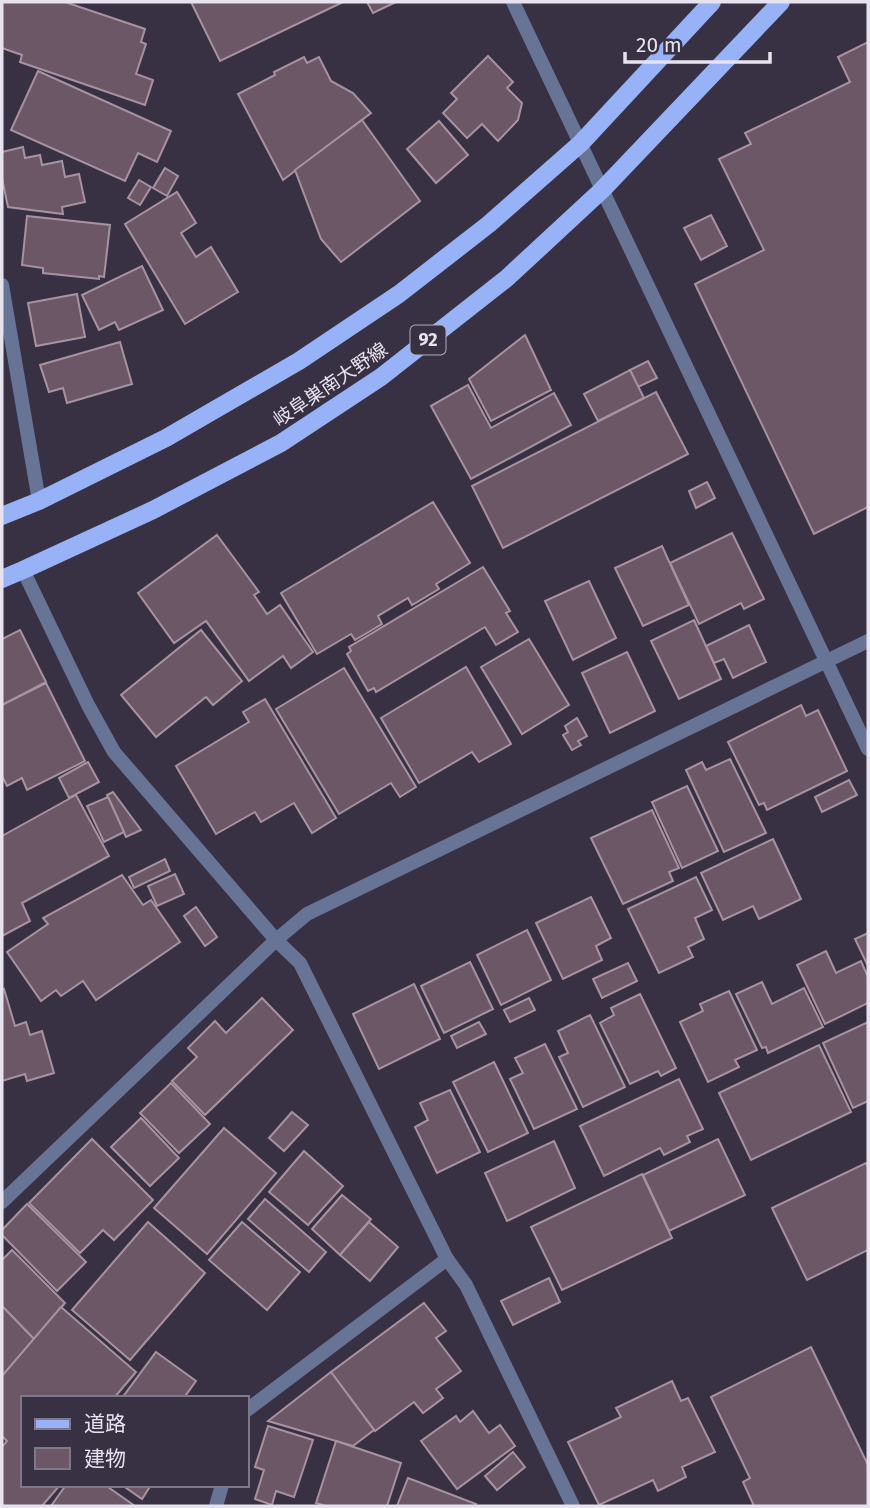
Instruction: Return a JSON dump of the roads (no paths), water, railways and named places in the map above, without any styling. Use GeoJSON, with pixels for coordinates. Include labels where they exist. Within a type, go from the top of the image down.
{"type":"FeatureCollection","features":[{"type":"Feature","properties":{"kind":"main road","name":"岐阜巣南大野線"},"geometry":{"type":"LineString","coordinates":[[2,516],[39,501],[166,438],[299,361],[409,286],[489,224],[580,143],[712,2]]}},
{"type":"Feature","properties":{"kind":"main road","name":"岐阜巣南大野線"},"geometry":{"type":"LineString","coordinates":[[2,579],[153,510],[281,443],[370,385],[507,278],[602,190],[781,2]]}},
{"type":"Feature","properties":{"kind":"street"},"geometry":{"type":"LineString","coordinates":[[513,2],[868,749]]}},
{"type":"Feature","properties":{"kind":"street"},"geometry":{"type":"LineString","coordinates":[[2,285],[39,501]]}},
{"type":"Feature","properties":{"kind":"street"},"geometry":{"type":"LineString","coordinates":[[23,570],[88,705],[114,752],[276,940],[300,963],[447,1259],[466,1285],[573,1506]]}},
{"type":"Feature","properties":{"kind":"street"},"geometry":{"type":"LineString","coordinates":[[2,1202],[276,940],[307,914],[868,641]]}},
{"type":"Feature","properties":{"kind":"street"},"geometry":{"type":"LineString","coordinates":[[248,1409],[447,1259]]}},
{"type":"Feature","properties":{"kind":"street"},"geometry":{"type":"LineString","coordinates":[[216,1506],[221,1487]]}}]}
